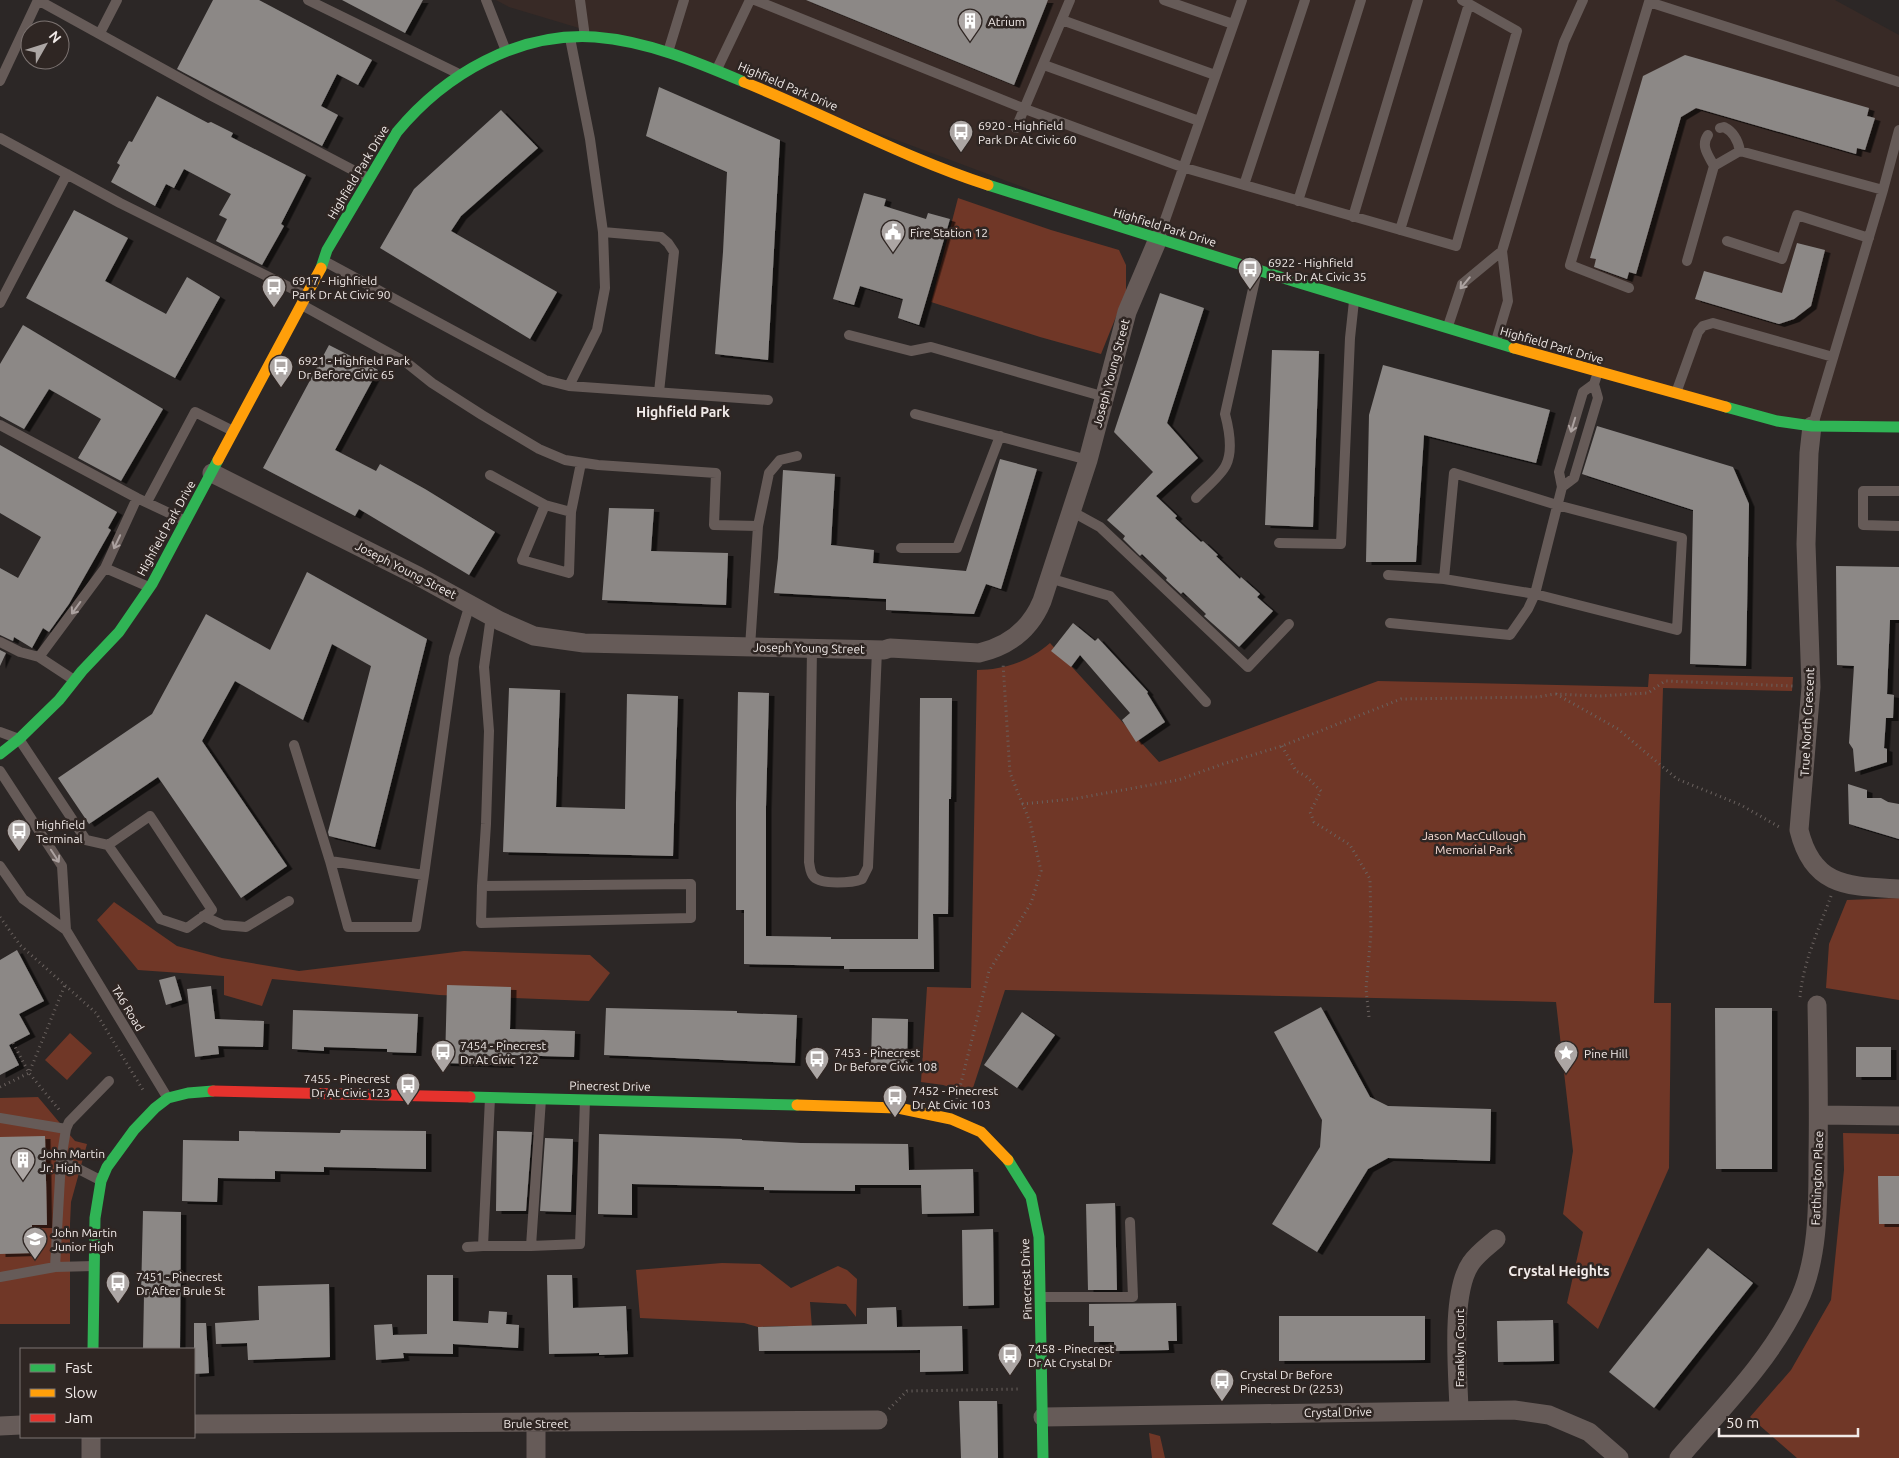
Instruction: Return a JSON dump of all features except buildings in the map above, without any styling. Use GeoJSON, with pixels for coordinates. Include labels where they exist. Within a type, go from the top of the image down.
{"type":"FeatureCollection","features":[{"type":"Feature","properties":{"kind":"street","name":"Highfield Park Drive"},"geometry":{"type":"LineString","coordinates":[[0,754],[19,739],[59,700],[119,632],[150,587],[304,300],[327,250],[398,130],[421,105],[460,74],[507,52],[538,42],[570,37],[617,39],[668,54],[716,70],[816,112],[949,172],[1354,300],[1597,372],[1777,421],[1812,426],[1899,427]]}},
{"type":"Feature","properties":{"kind":"street","name":"Joseph Young Street"},"geometry":{"type":"LineString","coordinates":[[212,473],[418,576],[491,616],[534,636],[584,642],[750,648],[877,650],[890,648],[979,653],[1003,646],[1023,632],[1038,612],[1088,460],[1127,312],[1158,239]]}},
{"type":"Feature","properties":{"kind":"street","name":"True North Crescent"},"geometry":{"type":"LineString","coordinates":[[1812,426],[1809,453],[1806,544],[1811,687],[1799,830],[1801,840],[1810,858],[1836,881],[1853,886],[1899,889]]}},
{"type":"Feature","properties":{"kind":"street","name":"Farthington Place"},"geometry":{"type":"LineString","coordinates":[[1679,1458],[1749,1377],[1778,1338],[1799,1301],[1810,1264],[1818,1219],[1819,1115],[1809,1003]]}},
{"type":"Feature","properties":{"kind":"street","name":"Pinecrest Drive"},"geometry":{"type":"LineString","coordinates":[[93,1348],[95,1218],[101,1181],[107,1166],[120,1147],[155,1108],[168,1098],[188,1093],[225,1090],[898,1108],[952,1119],[981,1132],[1010,1162],[1031,1197],[1040,1237],[1043,1458]]}},
{"type":"Feature","properties":{"kind":"street"},"geometry":{"type":"LineString","coordinates":[[1819,1115],[1899,1116]]}},
{"type":"Feature","properties":{"kind":"street","name":"Franklyn Court"},"geometry":{"type":"LineString","coordinates":[[1459,1410],[1458,1307],[1462,1281],[1472,1262],[1496,1239]]}},
{"type":"Feature","properties":{"kind":"street","name":"Crystal Drive"},"geometry":{"type":"LineString","coordinates":[[1043,1417],[1514,1410],[1549,1415],[1589,1432],[1619,1458]]}},
{"type":"Feature","properties":{"kind":"street","name":"Brule Street"},"geometry":{"type":"LineString","coordinates":[[195,1424],[878,1420]]}},
{"type":"Feature","properties":{"kind":"street"},"geometry":{"type":"LineString","coordinates":[[536,1423],[536,1458]]}},
{"type":"Feature","properties":{"kind":"street"},"geometry":{"type":"LineString","coordinates":[[0,1426],[20,1425]]}},
{"type":"Feature","properties":{"kind":"street"},"geometry":{"type":"LineString","coordinates":[[91,1438],[91,1458]]}},
{"type":"Feature","properties":{"kind":"lane"},"geometry":{"type":"LineString","coordinates":[[0,81],[38,0],[212,96],[369,178]]}},
{"type":"Feature","properties":{"kind":"lane"},"geometry":{"type":"LineString","coordinates":[[100,33],[118,0]]}},
{"type":"Feature","properties":{"kind":"lane"},"geometry":{"type":"LineString","coordinates":[[308,0],[460,74]]}},
{"type":"Feature","properties":{"kind":"lane"},"geometry":{"type":"LineString","coordinates":[[486,0],[507,52]]}},
{"type":"Feature","properties":{"kind":"lane"},"geometry":{"type":"LineString","coordinates":[[580,0],[585,38]]}},
{"type":"Feature","properties":{"kind":"lane"},"geometry":{"type":"LineString","coordinates":[[668,54],[684,0]]}},
{"type":"Feature","properties":{"kind":"lane"},"geometry":{"type":"LineString","coordinates":[[716,70],[750,0]]}},
{"type":"Feature","properties":{"kind":"lane"},"geometry":{"type":"LineString","coordinates":[[755,0],[1025,109],[1182,167],[1353,217],[1456,246],[1517,31],[1465,2],[1400,230]]}},
{"type":"Feature","properties":{"kind":"lane"},"geometry":{"type":"LineString","coordinates":[[1016,128],[1070,0]]}},
{"type":"Feature","properties":{"kind":"lane"},"geometry":{"type":"LineString","coordinates":[[1164,0],[1233,24]]}},
{"type":"Feature","properties":{"kind":"lane"},"geometry":{"type":"LineString","coordinates":[[1158,239],[1242,0]]}},
{"type":"Feature","properties":{"kind":"lane"},"geometry":{"type":"LineString","coordinates":[[1244,185],[1305,0]]}},
{"type":"Feature","properties":{"kind":"lane"},"geometry":{"type":"LineString","coordinates":[[1298,201],[1361,0]]}},
{"type":"Feature","properties":{"kind":"lane"},"geometry":{"type":"LineString","coordinates":[[1353,217],[1418,0]]}},
{"type":"Feature","properties":{"kind":"lane"},"geometry":{"type":"LineString","coordinates":[[1495,343],[1508,301],[1502,251],[1564,42],[1583,0]]}},
{"type":"Feature","properties":{"kind":"lane"},"geometry":{"type":"LineString","coordinates":[[1629,288],[1570,265],[1649,2],[1899,82]]}},
{"type":"Feature","properties":{"kind":"lane"},"geometry":{"type":"LineString","coordinates":[[1062,20],[1215,75]]}},
{"type":"Feature","properties":{"kind":"lane"},"geometry":{"type":"LineString","coordinates":[[569,386],[597,330],[606,288],[602,232],[590,139],[570,37]]}},
{"type":"Feature","properties":{"kind":"lane"},"geometry":{"type":"LineString","coordinates":[[1044,65],[1199,121]]}},
{"type":"Feature","properties":{"kind":"lane"},"geometry":{"type":"LineString","coordinates":[[1720,128],[1724,127],[1731,130],[1738,142],[1740,151]]}},
{"type":"Feature","properties":{"kind":"lane"},"geometry":{"type":"LineString","coordinates":[[1812,426],[1869,238],[1899,130]]}},
{"type":"Feature","properties":{"kind":"lane"},"geometry":{"type":"LineString","coordinates":[[1687,261],[1714,166],[1704,142],[1708,135]]}},
{"type":"Feature","properties":{"kind":"lane"},"geometry":{"type":"LineString","coordinates":[[0,138],[304,300],[407,363],[440,388],[539,449],[564,460],[580,463],[716,473],[714,525],[758,526]]}},
{"type":"Feature","properties":{"kind":"lane"},"geometry":{"type":"LineString","coordinates":[[1714,166],[1740,151],[1883,190]]}},
{"type":"Feature","properties":{"kind":"lane"},"geometry":{"type":"LineString","coordinates":[[0,303],[67,174]]}},
{"type":"Feature","properties":{"kind":"lane"},"geometry":{"type":"LineString","coordinates":[[1727,241],[1782,259],[1797,215],[1869,238]]}},
{"type":"Feature","properties":{"kind":"lane"},"geometry":{"type":"LineString","coordinates":[[602,232],[661,237],[674,252],[659,392]]}},
{"type":"Feature","properties":{"kind":"lane"},"geometry":{"type":"LineString","coordinates":[[1447,328],[1462,284],[1502,251]]}},
{"type":"Feature","properties":{"kind":"lane"},"geometry":{"type":"LineString","coordinates":[[323,261],[546,380],[569,386],[768,400]]}},
{"type":"Feature","properties":{"kind":"lane"},"geometry":{"type":"LineString","coordinates":[[1196,498],[1226,466],[1229,456],[1229,429],[1224,414],[1257,270]]}},
{"type":"Feature","properties":{"kind":"lane"},"geometry":{"type":"LineString","coordinates":[[1279,543],[1341,544],[1347,388],[1354,300]]}},
{"type":"Feature","properties":{"kind":"lane"},"geometry":{"type":"LineString","coordinates":[[1675,394],[1698,332],[1703,326],[1713,322],[1833,358]]}},
{"type":"Feature","properties":{"kind":"lane"},"geometry":{"type":"LineString","coordinates":[[849,335],[910,351],[931,347],[1105,397]]}},
{"type":"Feature","properties":{"kind":"lane"},"geometry":{"type":"LineString","coordinates":[[1562,487],[1574,478],[1598,398],[1594,384],[1597,372]]}},
{"type":"Feature","properties":{"kind":"lane"},"geometry":{"type":"LineString","coordinates":[[1390,623],[1510,635],[1528,610],[1535,594],[1562,487],[1558,472],[1583,392],[1594,384]]}},
{"type":"Feature","properties":{"kind":"lane"},"geometry":{"type":"LineString","coordinates":[[39,657],[105,568],[142,500],[195,412],[234,432]]}},
{"type":"Feature","properties":{"kind":"lane"},"geometry":{"type":"LineString","coordinates":[[915,414],[1088,460]]}},
{"type":"Feature","properties":{"kind":"lane"},"geometry":{"type":"LineString","coordinates":[[0,425],[142,500],[186,521]]}},
{"type":"Feature","properties":{"kind":"lane"},"geometry":{"type":"LineString","coordinates":[[901,548],[957,548],[1000,436]]}},
{"type":"Feature","properties":{"kind":"lane"},"geometry":{"type":"LineString","coordinates":[[750,648],[758,526],[769,473],[780,460],[798,456]]}},
{"type":"Feature","properties":{"kind":"lane"},"geometry":{"type":"LineString","coordinates":[[545,505],[522,560],[569,572],[571,512],[580,463]]}},
{"type":"Feature","properties":{"kind":"lane"},"geometry":{"type":"LineString","coordinates":[[1388,575],[1444,579],[1535,594],[1678,630],[1682,538],[1557,505],[1454,473],[1444,579]]}},
{"type":"Feature","properties":{"kind":"lane"},"geometry":{"type":"LineString","coordinates":[[490,476],[545,505],[571,512]]}},
{"type":"Feature","properties":{"kind":"lane"},"geometry":{"type":"LineString","coordinates":[[1899,491],[1863,491],[1863,525],[1899,526]]}},
{"type":"Feature","properties":{"kind":"lane"},"geometry":{"type":"LineString","coordinates":[[1071,511],[1100,527],[1248,667],[1289,624]]}},
{"type":"Feature","properties":{"kind":"lane"},"geometry":{"type":"LineString","coordinates":[[105,568],[150,587]]}},
{"type":"Feature","properties":{"kind":"lane"},"geometry":{"type":"LineString","coordinates":[[1049,578],[1110,596],[1206,702]]}},
{"type":"Feature","properties":{"kind":"lane"},"geometry":{"type":"LineString","coordinates":[[294,745],[330,861],[348,927],[416,927],[454,657],[470,604]]}},
{"type":"Feature","properties":{"kind":"lane"},"geometry":{"type":"LineString","coordinates":[[482,886],[691,884],[691,918],[481,923],[482,886],[486,824],[489,731],[484,667],[491,616]]}},
{"type":"Feature","properties":{"kind":"lane"},"geometry":{"type":"LineString","coordinates":[[0,642],[20,652],[39,657],[75,680]]}},
{"type":"Feature","properties":{"kind":"lane"},"geometry":{"type":"LineString","coordinates":[[812,648],[809,862],[813,876],[819,880],[844,882],[862,880],[868,867],[877,650]]}},
{"type":"Feature","properties":{"kind":"lane"},"geometry":{"type":"LineString","coordinates":[[0,732],[19,739],[86,840],[108,845],[160,918],[187,928],[212,910],[150,816],[108,845]]}},
{"type":"Feature","properties":{"kind":"lane","name":"TA6 Road"},"geometry":{"type":"LineString","coordinates":[[0,772],[62,866],[66,930]]}},
{"type":"Feature","properties":{"kind":"lane"},"geometry":{"type":"LineString","coordinates":[[330,861],[424,875]]}},
{"type":"Feature","properties":{"kind":"lane","name":"TA6 Road"},"geometry":{"type":"LineString","coordinates":[[0,866],[23,899],[66,930],[168,1098]]}},
{"type":"Feature","properties":{"kind":"lane"},"geometry":{"type":"LineString","coordinates":[[203,916],[223,925],[246,927],[289,901]]}},
{"type":"Feature","properties":{"kind":"lane"},"geometry":{"type":"LineString","coordinates":[[55,1267],[61,1160],[68,1126],[109,1081]]}},
{"type":"Feature","properties":{"kind":"lane"},"geometry":{"type":"LineString","coordinates":[[483,1246],[490,1097]]}},
{"type":"Feature","properties":{"kind":"lane"},"geometry":{"type":"LineString","coordinates":[[531,1246],[541,1098]]}},
{"type":"Feature","properties":{"kind":"lane"},"geometry":{"type":"LineString","coordinates":[[467,1247],[580,1244],[584,1099]]}},
{"type":"Feature","properties":{"kind":"lane"},"geometry":{"type":"LineString","coordinates":[[0,1118],[68,1126]]}},
{"type":"Feature","properties":{"kind":"lane"},"geometry":{"type":"LineString","coordinates":[[61,1160],[101,1181]]}},
{"type":"Feature","properties":{"kind":"lane"},"geometry":{"type":"LineString","coordinates":[[1041,1297],[1133,1297],[1130,1222]]}},
{"type":"Feature","properties":{"kind":"lane"},"geometry":{"type":"LineString","coordinates":[[0,1277],[55,1267],[94,1266]]}},
{"type":"Feature","properties":{"kind":"path"},"geometry":{"type":"LineString","coordinates":[[952,1119],[989,971],[1031,903],[1041,871],[1030,822],[1010,773],[1003,661],[979,653]]}},
{"type":"Feature","properties":{"kind":"path"},"geometry":{"type":"LineString","coordinates":[[1022,804],[1074,799],[1178,780],[1282,746],[1401,699],[1536,697],[1555,694],[1600,696],[1648,693],[1664,681],[1811,687]]}},
{"type":"Feature","properties":{"kind":"path"},"geometry":{"type":"LineString","coordinates":[[1555,694],[1618,728],[1677,779],[1741,806],[1801,840]]}},
{"type":"Feature","properties":{"kind":"path"},"geometry":{"type":"LineString","coordinates":[[1282,746],[1296,771],[1306,776],[1321,790],[1310,812],[1314,822],[1350,845],[1370,879],[1371,933],[1366,989],[1369,1017]]}},
{"type":"Feature","properties":{"kind":"path"},"geometry":{"type":"LineString","coordinates":[[1809,1003],[1802,980],[1836,881]]}},
{"type":"Feature","properties":{"kind":"path"},"geometry":{"type":"LineString","coordinates":[[0,917],[20,946],[96,1013],[155,1108]]}},
{"type":"Feature","properties":{"kind":"path"},"geometry":{"type":"LineString","coordinates":[[0,1087],[29,1073],[65,985]]}},
{"type":"Feature","properties":{"kind":"path"},"geometry":{"type":"LineString","coordinates":[[13,1043],[29,1073],[68,1126]]}},
{"type":"Feature","properties":{"kind":"path"},"geometry":{"type":"LineString","coordinates":[[878,1420],[907,1391],[1023,1389]]}},
{"type":"Feature","properties":{"kind":"shaded area"},"geometry":{"type":"Polygon","coordinates":[[[496,0],[1835,0],[1899,35],[1899,432],[1799,429],[1183,247],[672,56],[509,7],[496,0]]]}},
{"type":"Feature","properties":{"kind":"green space"},"geometry":{"type":"Polygon","coordinates":[[[958,198],[1051,230],[1119,250],[1126,265],[1126,292],[1101,354],[1040,337],[931,302],[958,198]]]}},
{"type":"Feature","properties":{"kind":"green space","name":"Jason MacCullough Memorial Park"},"geometry":{"type":"Polygon","coordinates":[[[1050,643],[1159,762],[1378,681],[1648,687],[1649,674],[1793,677],[1792,691],[1663,688],[1654,1003],[1671,1003],[1669,1168],[1598,1329],[1567,1303],[1583,1232],[1563,1214],[1573,1151],[1556,1002],[1005,990],[971,1094],[943,1085],[921,1082],[927,987],[971,988],[977,670],[987,670],[1016,663],[1034,655],[1050,643]]]}},
{"type":"Feature","properties":{"kind":"green space"},"geometry":{"type":"Polygon","coordinates":[[[1899,898],[1899,1000],[1826,988],[1829,944],[1847,900],[1899,898]]]}},
{"type":"Feature","properties":{"kind":"green space"},"geometry":{"type":"Polygon","coordinates":[[[114,902],[177,946],[222,958],[299,971],[464,951],[590,955],[610,973],[589,1001],[439,995],[272,979],[262,1006],[224,995],[224,976],[138,970],[97,920],[114,902]]]}},
{"type":"Feature","properties":{"kind":"green space"},"geometry":{"type":"Polygon","coordinates":[[[70,1033],[92,1053],[67,1080],[45,1060],[70,1033]]]}},
{"type":"Feature","properties":{"kind":"green space","name":"John Martin Junior High"},"geometry":{"type":"Polygon","coordinates":[[[38,1097],[75,1141],[87,1144],[71,1202],[70,1324],[0,1324],[0,1098],[38,1097]]]}},
{"type":"Feature","properties":{"kind":"green space"},"geometry":{"type":"Polygon","coordinates":[[[1843,1133],[1899,1134],[1899,1458],[1797,1458],[1750,1417],[1791,1370],[1831,1300],[1844,1170],[1843,1133]]]}},
{"type":"Feature","properties":{"kind":"green space"},"geometry":{"type":"Polygon","coordinates":[[[722,1263],[760,1264],[791,1288],[838,1266],[847,1270],[857,1279],[856,1317],[846,1304],[810,1302],[813,1341],[795,1340],[788,1326],[758,1327],[744,1323],[640,1318],[636,1270],[722,1263]]]}},
{"type":"Feature","properties":{"kind":"green space"},"geometry":{"type":"Polygon","coordinates":[[[1149,1433],[1160,1436],[1165,1458],[1152,1458],[1149,1433]]]}},
{"type":"Feature","properties":{"kind":"traffic: fast"},"geometry":{"type":"LineString","coordinates":[[321,268],[327,250],[397,132],[437,92],[460,75],[485,61],[511,50],[538,42],[566,37],[595,37],[614,39],[653,48],[690,60],[744,82]]}},
{"type":"Feature","properties":{"kind":"traffic: fast"},"geometry":{"type":"LineString","coordinates":[[988,185],[1514,348]]}},
{"type":"Feature","properties":{"kind":"traffic: fast"},"geometry":{"type":"LineString","coordinates":[[1726,407],[1777,421],[1812,426],[1899,427]]}},
{"type":"Feature","properties":{"kind":"traffic: fast"},"geometry":{"type":"LineString","coordinates":[[0,754],[19,739],[59,700],[82,671],[119,632],[152,584],[218,460]]}},
{"type":"Feature","properties":{"kind":"traffic: fast"},"geometry":{"type":"LineString","coordinates":[[93,1348],[95,1218],[101,1181],[107,1167],[134,1130],[155,1108],[168,1098],[188,1093],[213,1091]]}},
{"type":"Feature","properties":{"kind":"traffic: fast"},"geometry":{"type":"LineString","coordinates":[[470,1097],[797,1105]]}},
{"type":"Feature","properties":{"kind":"traffic: fast"},"geometry":{"type":"LineString","coordinates":[[1008,1160],[1031,1197],[1039,1237],[1043,1458]]}},
{"type":"Feature","properties":{"kind":"traffic: slow"},"geometry":{"type":"LineString","coordinates":[[744,82],[926,162],[988,185]]}},
{"type":"Feature","properties":{"kind":"traffic: slow"},"geometry":{"type":"LineString","coordinates":[[218,460],[321,268]]}},
{"type":"Feature","properties":{"kind":"traffic: slow"},"geometry":{"type":"LineString","coordinates":[[1514,348],[1726,407]]}},
{"type":"Feature","properties":{"kind":"traffic: slow"},"geometry":{"type":"LineString","coordinates":[[797,1105],[898,1108],[951,1119],[981,1132],[1008,1160]]}},
{"type":"Feature","properties":{"kind":"traffic: jam"},"geometry":{"type":"LineString","coordinates":[[213,1091],[470,1097]]}},
{"type":"Feature","properties":{"kind":"place","name":"Atrium"},"geometry":{"type":"Point","coordinates":[970,42]}},
{"type":"Feature","properties":{"kind":"place","name":"6920 - Highfield Park Dr At Civic 60"},"geometry":{"type":"Point","coordinates":[961,153]}},
{"type":"Feature","properties":{"kind":"place","name":"Fire Station 12"},"geometry":{"type":"Point","coordinates":[893,253]}},
{"type":"Feature","properties":{"kind":"place","name":"6922 - Highfield Park Dr At Civic 35"},"geometry":{"type":"Point","coordinates":[1250,290]}},
{"type":"Feature","properties":{"kind":"place","name":"6917 - Highfield Park Dr At Civic 90"},"geometry":{"type":"Point","coordinates":[274,308]}},
{"type":"Feature","properties":{"kind":"place","name":"6921 - Highfield Park Dr Before Civic 65"},"geometry":{"type":"Point","coordinates":[281,388]}},
{"type":"Feature","properties":{"kind":"place","name":"Highfield Terminal"},"geometry":{"type":"Point","coordinates":[19,852]}},
{"type":"Feature","properties":{"kind":"place","name":"7454 - Pinecrest Dr At Civic 122"},"geometry":{"type":"Point","coordinates":[443,1073]}},
{"type":"Feature","properties":{"kind":"place","name":"Pine Hill"},"geometry":{"type":"Point","coordinates":[1566,1074]}},
{"type":"Feature","properties":{"kind":"place","name":"7453 - Pinecrest Dr Before Civic 108"},"geometry":{"type":"Point","coordinates":[817,1080]}},
{"type":"Feature","properties":{"kind":"place","name":"7455 - Pinecrest Dr At Civic 123"},"geometry":{"type":"Point","coordinates":[408,1106]}},
{"type":"Feature","properties":{"kind":"place","name":"7452 - Pinecrest Dr At Civic 103"},"geometry":{"type":"Point","coordinates":[895,1118]}},
{"type":"Feature","properties":{"kind":"place","name":"John Martin Jr. High"},"geometry":{"type":"Point","coordinates":[23,1181]}},
{"type":"Feature","properties":{"kind":"place","name":"John Martin Junior High"},"geometry":{"type":"Point","coordinates":[35,1260]}},
{"type":"Feature","properties":{"kind":"place","name":"7451 - Pinecrest Dr After Brule St"},"geometry":{"type":"Point","coordinates":[118,1304]}},
{"type":"Feature","properties":{"kind":"place","name":"7458 - Pinecrest Dr At Crystal Dr"},"geometry":{"type":"Point","coordinates":[1010,1376]}},
{"type":"Feature","properties":{"kind":"place","name":"Crystal Dr Before Pinecrest Dr (2253)"},"geometry":{"type":"Point","coordinates":[1222,1402]}},
{"type":"Feature","properties":{"kind":"district","name":"Highfield Park"},"geometry":{"type":"Point","coordinates":[683,412]}},
{"type":"Feature","properties":{"kind":"district","name":"Crystal Heights"},"geometry":{"type":"Point","coordinates":[1559,1271]}}]}
